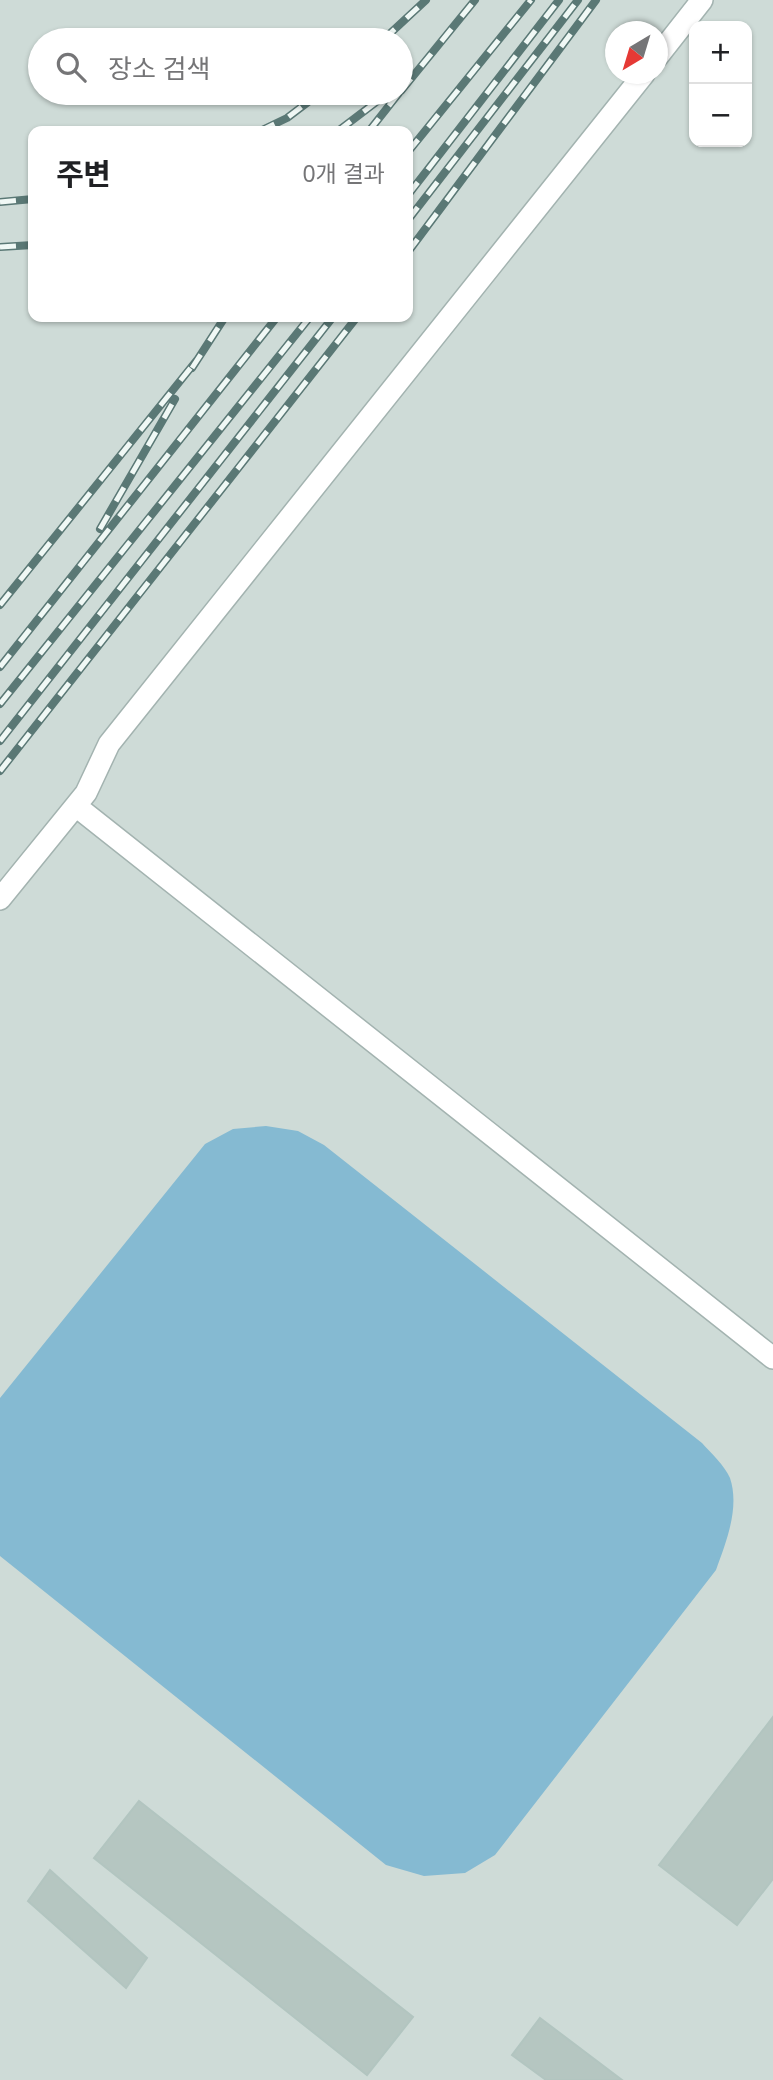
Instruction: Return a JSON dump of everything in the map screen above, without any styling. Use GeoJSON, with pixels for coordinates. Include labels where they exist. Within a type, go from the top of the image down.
{"type":"FeatureCollection","features":[{"type":"Feature","properties":{"kind":"street"},"geometry":{"type":"LineString","coordinates":[[668,42],[702,0]]}},
{"type":"Feature","properties":{"kind":"street"},"geometry":{"type":"LineString","coordinates":[[0,899],[86,793],[108,744],[636,84]]}},
{"type":"Feature","properties":{"kind":"street"},"geometry":{"type":"LineString","coordinates":[[76,806],[773,1358]]}},
{"type":"Feature","properties":{"kind":"shaded area"},"geometry":{"type":"Polygon","coordinates":[[[0,0],[773,0],[773,2080],[0,2080],[0,0]]]}},
{"type":"Feature","properties":{"kind":"water"},"geometry":{"type":"Polygon","coordinates":[[[266,1126],[298,1131],[324,1145],[702,1443],[721,1464],[733,1489],[733,1513],[716,1570],[495,1855],[465,1873],[424,1876],[386,1865],[0,1556],[0,1398],[205,1144],[233,1129],[266,1126]]]}},
{"type":"Feature","properties":{"kind":"building"},"geometry":{"type":"Polygon","coordinates":[[[773,1717],[773,1879],[737,1925],[659,1865],[773,1717]]]}},
{"type":"Feature","properties":{"kind":"building"},"geometry":{"type":"Polygon","coordinates":[[[139,1801],[413,2017],[367,2075],[94,1858],[139,1801]]]}},
{"type":"Feature","properties":{"kind":"building"},"geometry":{"type":"Polygon","coordinates":[[[50,1870],[147,1958],[126,1988],[28,1901],[50,1870]]]}},
{"type":"Feature","properties":{"kind":"building"},"geometry":{"type":"Polygon","coordinates":[[[540,2018],[622,2080],[546,2080],[512,2055],[540,2018]]]}},
{"type":"Feature","properties":{"kind":"railway"},"geometry":{"type":"LineString","coordinates":[[396,28],[426,0]]}},
{"type":"Feature","properties":{"kind":"railway"},"geometry":{"type":"LineString","coordinates":[[413,76],[475,0]]}},
{"type":"Feature","properties":{"kind":"railway"},"geometry":{"type":"LineString","coordinates":[[413,146],[531,0]]}},
{"type":"Feature","properties":{"kind":"railway"},"geometry":{"type":"LineString","coordinates":[[413,189],[559,0]]}},
{"type":"Feature","properties":{"kind":"railway"},"geometry":{"type":"LineString","coordinates":[[413,214],[578,0]]}},
{"type":"Feature","properties":{"kind":"railway"},"geometry":{"type":"LineString","coordinates":[[413,245],[596,0]]}},
{"type":"Feature","properties":{"kind":"railway"},"geometry":{"type":"LineString","coordinates":[[270,126],[304,105]]}},
{"type":"Feature","properties":{"kind":"railway"},"geometry":{"type":"LineString","coordinates":[[345,126],[372,105]]}},
{"type":"Feature","properties":{"kind":"railway"},"geometry":{"type":"LineString","coordinates":[[373,126],[390,105]]}},
{"type":"Feature","properties":{"kind":"railway"},"geometry":{"type":"LineString","coordinates":[[0,202],[28,199]]}},
{"type":"Feature","properties":{"kind":"railway"},"geometry":{"type":"LineString","coordinates":[[0,247],[28,245]]}},
{"type":"Feature","properties":{"kind":"railway"},"geometry":{"type":"LineString","coordinates":[[192,368],[222,322]]}},
{"type":"Feature","properties":{"kind":"railway"},"geometry":{"type":"LineString","coordinates":[[0,667],[273,322]]}},
{"type":"Feature","properties":{"kind":"railway"},"geometry":{"type":"LineString","coordinates":[[0,704],[306,322]]}},
{"type":"Feature","properties":{"kind":"railway"},"geometry":{"type":"LineString","coordinates":[[0,741],[329,322]]}},
{"type":"Feature","properties":{"kind":"railway"},"geometry":{"type":"LineString","coordinates":[[0,771],[353,322]]}},
{"type":"Feature","properties":{"kind":"railway"},"geometry":{"type":"LineString","coordinates":[[0,605],[197,360]]}},
{"type":"Feature","properties":{"kind":"railway"},"geometry":{"type":"LineString","coordinates":[[100,529],[175,399]]}}]}
